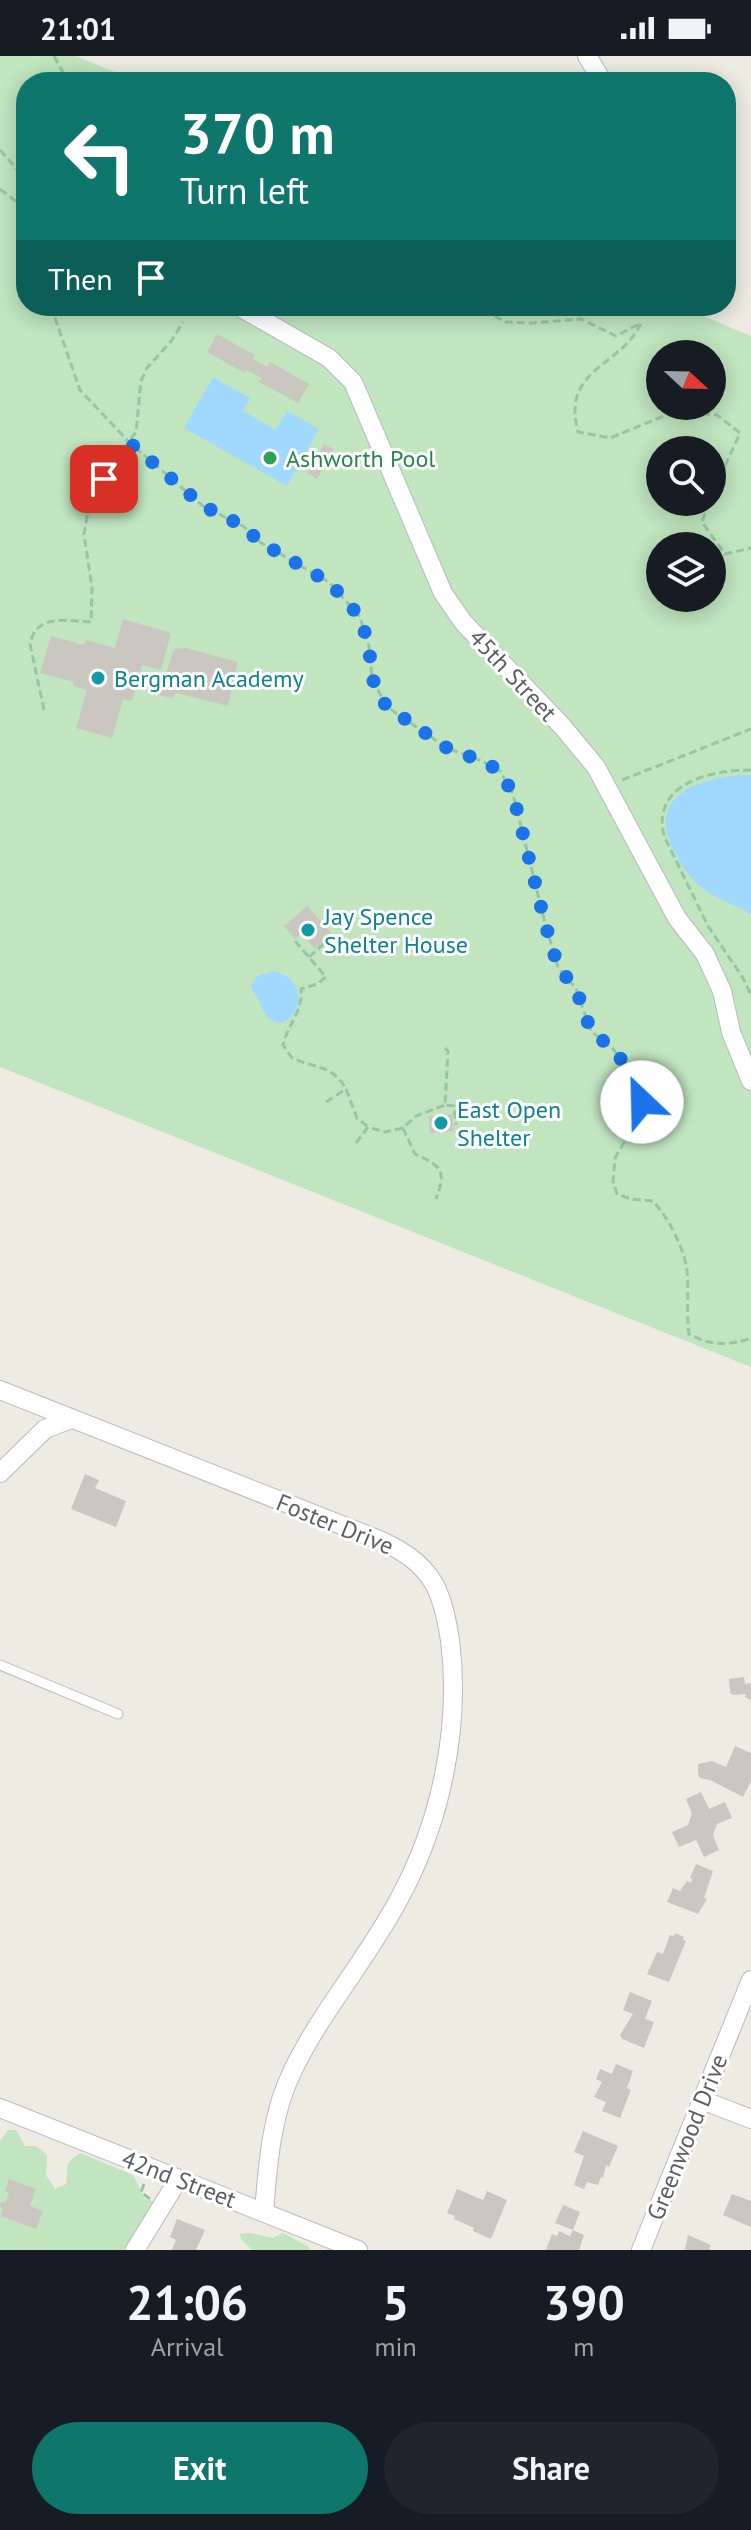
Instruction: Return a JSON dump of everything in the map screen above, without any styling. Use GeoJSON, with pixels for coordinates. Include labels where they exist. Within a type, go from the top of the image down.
{"type":"FeatureCollection","features":[{"type":"Feature","properties":{"kind":"street","name":"45th Street"},"geometry":{"type":"LineString","coordinates":[[256,316],[329,358],[353,382],[443,593],[463,622],[562,726],[596,767],[677,918],[705,954],[722,991],[731,1032],[751,1081]]}},
{"type":"Feature","properties":{"kind":"street","name":"Foster Drive"},"geometry":{"type":"LineString","coordinates":[[0,1390],[382,1541],[407,1553],[422,1567],[442,1601],[453,1665],[453,1698],[446,1765],[435,1811],[420,1856],[400,1899],[293,2068],[275,2118],[264,2212]]}},
{"type":"Feature","properties":{"kind":"street"},"geometry":{"type":"LineString","coordinates":[[0,1473],[45,1429],[71,1419]]}},
{"type":"Feature","properties":{"kind":"street","name":"Greenwood Drive"},"geometry":{"type":"LineString","coordinates":[[641,2250],[751,1980]]}},
{"type":"Feature","properties":{"kind":"street"},"geometry":{"type":"LineString","coordinates":[[702,2100],[751,2119]]}},
{"type":"Feature","properties":{"kind":"street","name":"42nd Street"},"geometry":{"type":"LineString","coordinates":[[0,2108],[358,2250]]}},
{"type":"Feature","properties":{"kind":"street"},"geometry":{"type":"LineString","coordinates":[[135,2250],[178,2180]]}},
{"type":"Feature","properties":{"kind":"lane"},"geometry":{"type":"LineString","coordinates":[[0,1665],[118,1714]]}},
{"type":"Feature","properties":{"kind":"path"},"geometry":{"type":"LineString","coordinates":[[0,150],[16,168]]}},
{"type":"Feature","properties":{"kind":"path"},"geometry":{"type":"LineString","coordinates":[[0,189],[16,201]]}},
{"type":"Feature","properties":{"kind":"path"},"geometry":{"type":"LineString","coordinates":[[54,316],[80,390],[129,442],[203,506],[243,526],[260,542],[330,583],[360,617],[369,646],[372,678],[386,706],[447,748],[500,771],[513,794],[558,967],[576,989],[591,1031],[613,1049],[641,1085],[639,1117],[615,1158],[613,1182],[617,1194],[653,1201],[667,1217],[686,1266],[689,1334],[706,1344],[732,1345],[751,1338]]}},
{"type":"Feature","properties":{"kind":"path"},"geometry":{"type":"LineString","coordinates":[[495,316],[505,322],[532,323],[581,319],[616,336],[641,323],[634,339],[603,363],[580,387],[573,412],[578,432],[610,438],[674,412],[717,415],[740,433],[726,464]]}},
{"type":"Feature","properties":{"kind":"path"},"geometry":{"type":"LineString","coordinates":[[44,710],[30,644],[32,636],[42,624],[54,619],[91,622],[91,572],[84,534],[87,517],[110,467],[136,432],[141,381],[147,368],[172,340],[183,322]]}},
{"type":"Feature","properties":{"kind":"path"},"geometry":{"type":"LineString","coordinates":[[704,516],[702,522],[725,554],[751,548]]}},
{"type":"Feature","properties":{"kind":"path"},"geometry":{"type":"LineString","coordinates":[[607,786],[751,729]]}},
{"type":"Feature","properties":{"kind":"path"},"geometry":{"type":"LineString","coordinates":[[751,770],[718,772],[679,787],[666,807],[661,822],[664,836],[708,926],[751,995]]}},
{"type":"Feature","properties":{"kind":"path"},"geometry":{"type":"LineString","coordinates":[[309,957],[336,933]]}},
{"type":"Feature","properties":{"kind":"path"},"geometry":{"type":"LineString","coordinates":[[295,941],[326,977],[317,984],[301,989],[300,1010],[285,1035],[283,1045],[292,1058],[328,1068],[335,1073],[346,1089],[357,1118],[368,1127],[385,1132],[403,1128],[416,1116],[445,1105],[454,1106],[456,1125]]}},
{"type":"Feature","properties":{"kind":"path"},"geometry":{"type":"LineString","coordinates":[[445,1048],[448,1051],[445,1105]]}},
{"type":"Feature","properties":{"kind":"path"},"geometry":{"type":"LineString","coordinates":[[326,1102],[346,1089]]}},
{"type":"Feature","properties":{"kind":"path"},"geometry":{"type":"LineString","coordinates":[[356,1143],[368,1127]]}},
{"type":"Feature","properties":{"kind":"path"},"geometry":{"type":"LineString","coordinates":[[403,1128],[415,1154],[433,1162],[440,1169],[443,1180],[436,1199]]}},
{"type":"Feature","properties":{"kind":"green space"},"geometry":{"type":"Polygon","coordinates":[[[0,56],[76,56],[115,72],[16,72],[16,316],[703,316],[751,336],[751,1367],[0,1067],[0,56]]]}},
{"type":"Feature","properties":{"kind":"green space"},"geometry":{"type":"Polygon","coordinates":[[[8,2130],[16,2130],[25,2146],[36,2146],[47,2155],[46,2175],[55,2189],[66,2184],[69,2163],[80,2153],[133,2175],[145,2199],[155,2202],[129,2250],[0,2250],[0,2141],[8,2130]]]}},
{"type":"Feature","properties":{"kind":"green space"},"geometry":{"type":"Polygon","coordinates":[[[283,2233],[310,2250],[252,2250],[240,2234],[273,2238],[283,2233]]]}},
{"type":"Feature","properties":{"kind":"water","name":"Ashworth Pool"},"geometry":{"type":"Polygon","coordinates":[[[213,377],[250,398],[243,411],[276,430],[287,411],[319,429],[287,486],[184,428],[213,377]]]}},
{"type":"Feature","properties":{"kind":"water"},"geometry":{"type":"Polygon","coordinates":[[[751,775],[751,914],[697,884],[673,849],[667,829],[667,813],[674,800],[700,784],[751,775]]]}},
{"type":"Feature","properties":{"kind":"water"},"geometry":{"type":"Polygon","coordinates":[[[275,971],[290,980],[298,991],[294,1013],[287,1020],[277,1022],[268,1017],[251,986],[257,976],[275,971]]]}},
{"type":"Feature","properties":{"kind":"building"},"geometry":{"type":"Polygon","coordinates":[[[217,334],[255,355],[253,359],[267,367],[270,362],[309,384],[298,403],[259,382],[262,378],[247,370],[245,373],[207,352],[217,334]]]}},
{"type":"Feature","properties":{"kind":"building"},"geometry":{"type":"Polygon","coordinates":[[[324,444],[334,450],[317,479],[307,473],[324,444]]]}},
{"type":"Feature","properties":{"kind":"building","name":"Bergman Academy"},"geometry":{"type":"Polygon","coordinates":[[[123,619],[171,633],[161,670],[142,665],[132,701],[123,699],[112,738],[76,728],[87,690],[73,686],[74,682],[40,673],[51,636],[84,645],[86,640],[115,648],[123,619]]]}},
{"type":"Feature","properties":{"kind":"building"},"geometry":{"type":"Polygon","coordinates":[[[186,648],[238,662],[228,706],[176,693],[172,698],[159,695],[174,649],[186,648]]]}},
{"type":"Feature","properties":{"kind":"building","name":"Jay Spence Shelter House"},"geometry":{"type":"Polygon","coordinates":[[[307,906],[332,934],[315,949],[301,933],[295,939],[284,926],[307,906]]]}},
{"type":"Feature","properties":{"kind":"building","name":"East Open Shelter"},"geometry":{"type":"Polygon","coordinates":[[[452,1114],[454,1131],[430,1133],[429,1116],[452,1114]]]}},
{"type":"Feature","properties":{"kind":"building"},"geometry":{"type":"Polygon","coordinates":[[[85,1474],[99,1480],[95,1488],[126,1501],[116,1527],[71,1509],[85,1474]]]}},
{"type":"Feature","properties":{"kind":"building"},"geometry":{"type":"Polygon","coordinates":[[[744,1677],[745,1684],[751,1683],[751,1700],[745,1697],[746,1694],[730,1693],[729,1679],[744,1677]]]}},
{"type":"Feature","properties":{"kind":"building"},"geometry":{"type":"Polygon","coordinates":[[[735,1746],[751,1753],[751,1781],[743,1797],[700,1778],[698,1774],[698,1764],[712,1761],[726,1767],[735,1746]]]}},
{"type":"Feature","properties":{"kind":"building"},"geometry":{"type":"Polygon","coordinates":[[[701,1792],[709,1809],[725,1802],[732,1818],[717,1824],[713,1835],[719,1850],[704,1857],[696,1840],[679,1847],[672,1832],[688,1825],[692,1814],[686,1799],[701,1792]]]}},
{"type":"Feature","properties":{"kind":"building"},"geometry":{"type":"Polygon","coordinates":[[[696,1864],[713,1871],[704,1898],[707,1899],[698,1914],[667,1902],[673,1888],[680,1891],[687,1881],[691,1883],[696,1864]]]}},
{"type":"Feature","properties":{"kind":"building"},"geometry":{"type":"Polygon","coordinates":[[[675,1933],[686,1941],[669,1982],[647,1974],[657,1952],[663,1954],[670,1935],[674,1936],[675,1933]]]}},
{"type":"Feature","properties":{"kind":"building"},"geometry":{"type":"Polygon","coordinates":[[[630,1992],[652,2001],[645,2019],[654,2022],[644,2048],[622,2039],[620,2035],[633,2014],[623,2010],[630,1992]]]}},
{"type":"Feature","properties":{"kind":"building"},"geometry":{"type":"Polygon","coordinates":[[[616,2064],[633,2071],[627,2088],[631,2090],[620,2118],[602,2111],[606,2102],[594,2097],[602,2082],[596,2079],[600,2069],[612,2074],[616,2064]]]}},
{"type":"Feature","properties":{"kind":"building"},"geometry":{"type":"Polygon","coordinates":[[[583,2131],[618,2146],[598,2185],[587,2182],[584,2189],[574,2185],[584,2156],[574,2152],[583,2131]]]}},
{"type":"Feature","properties":{"kind":"building"},"geometry":{"type":"Polygon","coordinates":[[[9,2179],[36,2189],[30,2206],[43,2211],[36,2229],[1,2216],[3,2209],[0,2206],[1,2202],[5,2203],[9,2192],[5,2191],[9,2179]]]}},
{"type":"Feature","properties":{"kind":"building"},"geometry":{"type":"Polygon","coordinates":[[[457,2189],[483,2200],[487,2191],[507,2200],[491,2239],[447,2213],[457,2189]]]}},
{"type":"Feature","properties":{"kind":"building"},"geometry":{"type":"Polygon","coordinates":[[[732,2194],[751,2201],[751,2227],[723,2215],[732,2194]]]}},
{"type":"Feature","properties":{"kind":"building"},"geometry":{"type":"Polygon","coordinates":[[[563,2205],[580,2212],[573,2230],[555,2223],[563,2205]]]}},
{"type":"Feature","properties":{"kind":"building"},"geometry":{"type":"Polygon","coordinates":[[[177,2219],[205,2230],[196,2250],[172,2250],[176,2240],[170,2237],[177,2219]]]}},
{"type":"Feature","properties":{"kind":"building"},"geometry":{"type":"Polygon","coordinates":[[[573,2230],[584,2235],[579,2250],[546,2250],[552,2234],[557,2236],[559,2231],[570,2236],[573,2230]]]}},
{"type":"Feature","properties":{"kind":"building"},"geometry":{"type":"Polygon","coordinates":[[[688,2235],[711,2245],[709,2250],[685,2250],[688,2235]]]}},
{"type":"Feature","properties":{"kind":"place","name":"Ashworth Pool"},"geometry":{"type":"Point","coordinates":[270,458]}},
{"type":"Feature","properties":{"kind":"place","name":"Bergman Academy"},"geometry":{"type":"Point","coordinates":[98,678]}},
{"type":"Feature","properties":{"kind":"place","name":"Jay Spence Shelter House"},"geometry":{"type":"Point","coordinates":[308,930]}},
{"type":"Feature","properties":{"kind":"place","name":"East Open Shelter"},"geometry":{"type":"Point","coordinates":[441,1123]}},
{"type":"Feature","properties":{"kind":"route"},"geometry":{"type":"LineString","coordinates":[[104,479],[129,442],[203,506],[243,526],[260,542],[330,583],[360,617],[369,646],[372,678],[386,706],[447,748],[500,771],[513,794],[558,967],[576,989],[591,1031],[613,1049],[641,1085],[642,1102]]}}]}
